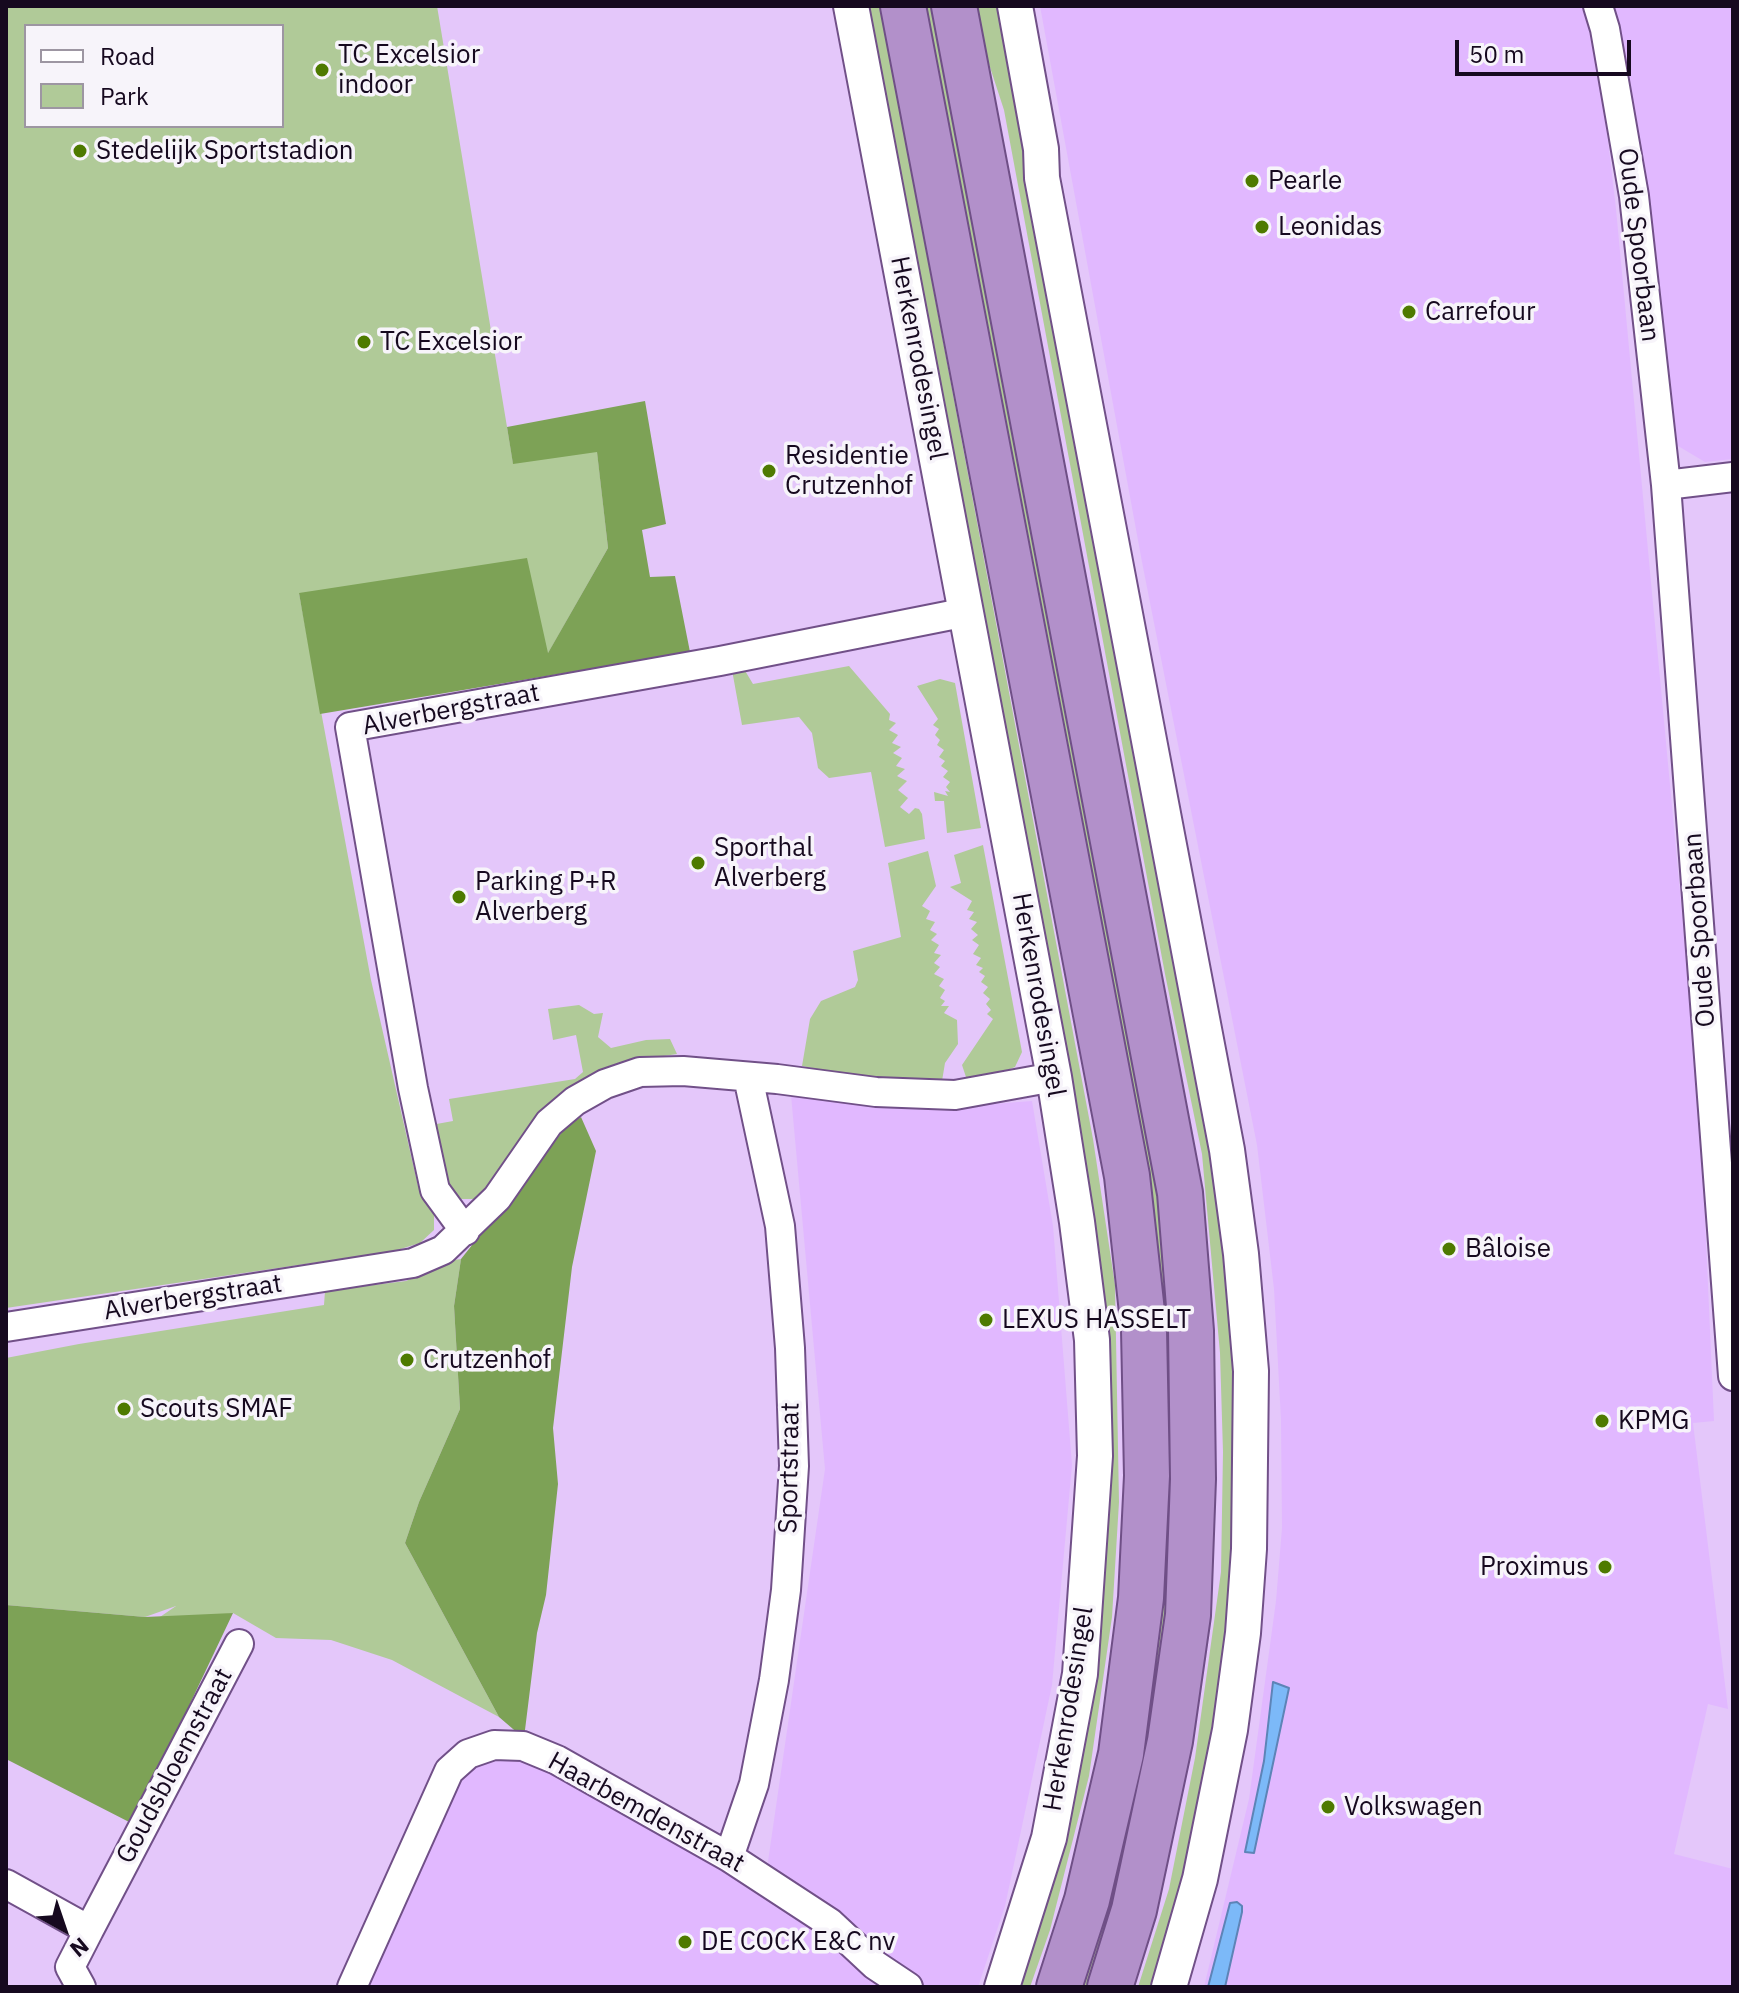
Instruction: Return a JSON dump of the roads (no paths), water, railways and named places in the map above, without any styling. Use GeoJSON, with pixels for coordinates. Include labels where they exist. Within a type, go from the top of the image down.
{"type":"FeatureCollection","features":[{"type":"Feature","properties":{"kind":"highway","name":"Herkenrodesingel"},"geometry":{"type":"LineString","coordinates":[[903,6],[1125,1161],[1144,1330],[1147,1476],[1141,1598],[1121,1754],[1087,1900],[1059,1987]]}},
{"type":"Feature","properties":{"kind":"highway"},"geometry":{"type":"LineString","coordinates":[[954,6],[1180,1193],[1191,1331],[1193,1479],[1188,1615],[1170,1741],[1151,1833],[1134,1910],[1110,1987]]}},
{"type":"Feature","properties":{"kind":"street","name":"Herkenrodesingel"},"geometry":{"type":"LineString","coordinates":[[851,6],[1054,1077],[1092,1340],[1095,1456],[1080,1674],[1049,1838],[1002,1987]]}},
{"type":"Feature","properties":{"kind":"street"},"geometry":{"type":"LineString","coordinates":[[1015,6],[1041,149],[1042,178],[1227,1150],[1241,1254],[1251,1371],[1249,1549],[1243,1633],[1230,1730],[1200,1879],[1169,1987]]}},
{"type":"Feature","properties":{"kind":"street","name":"Oude Spoorbaan"},"geometry":{"type":"LineString","coordinates":[[1598,6],[1605,29],[1634,196],[1666,485],[1733,1376]]}},
{"type":"Feature","properties":{"kind":"street"},"geometry":{"type":"LineString","coordinates":[[1666,485],[1733,477]]}},
{"type":"Feature","properties":{"kind":"street","name":"Alverbergstraat"},"geometry":{"type":"LineString","coordinates":[[465,1231],[435,1190],[413,1088],[350,727],[720,661],[967,612]]}},
{"type":"Feature","properties":{"kind":"street","name":"Alverbergstraat"},"geometry":{"type":"LineString","coordinates":[[6,1327],[413,1263],[443,1250],[465,1231],[497,1198],[549,1123],[575,1101],[605,1084],[640,1072],[683,1071],[876,1092],[955,1095],[1054,1077]]}},
{"type":"Feature","properties":{"kind":"street","name":"Sportstraat"},"geometry":{"type":"LineString","coordinates":[[729,1857],[754,1784],[774,1680],[786,1590],[794,1466],[790,1348],[780,1226],[748,1077]]}},
{"type":"Feature","properties":{"kind":"street","name":"Goudsbloemstraat"},"geometry":{"type":"LineString","coordinates":[[81,1987],[70,1967],[239,1644]]}},
{"type":"Feature","properties":{"kind":"street","name":"Haarbemdenstraat"},"geometry":{"type":"LineString","coordinates":[[352,1987],[449,1771],[468,1754],[494,1745],[523,1746],[557,1760],[729,1857],[830,1923],[875,1965],[908,1987]]}},
{"type":"Feature","properties":{"kind":"street"},"geometry":{"type":"LineString","coordinates":[[6,1884],[89,1930]]}},
{"type":"Feature","properties":{"kind":"water"},"geometry":{"type":"Polygon","coordinates":[[[1273,1682],[1289,1688],[1254,1853],[1245,1852],[1264,1761],[1273,1682]]]}},
{"type":"Feature","properties":{"kind":"water"},"geometry":{"type":"Polygon","coordinates":[[[1237,1902],[1242,1906],[1242,1912],[1225,1987],[1208,1987],[1230,1903],[1237,1902]]]}},
{"type":"Feature","properties":{"kind":"place","name":"TC Excelsior indoor"},"geometry":{"type":"Point","coordinates":[322,70]}},
{"type":"Feature","properties":{"kind":"place","name":"Stedelijk Sportstadion"},"geometry":{"type":"Point","coordinates":[80,151]}},
{"type":"Feature","properties":{"kind":"place","name":"Pearle"},"geometry":{"type":"Point","coordinates":[1252,181]}},
{"type":"Feature","properties":{"kind":"place","name":"Leonidas"},"geometry":{"type":"Point","coordinates":[1262,227]}},
{"type":"Feature","properties":{"kind":"place","name":"Carrefour"},"geometry":{"type":"Point","coordinates":[1409,312]}},
{"type":"Feature","properties":{"kind":"place","name":"TC Excelsior"},"geometry":{"type":"Point","coordinates":[364,342]}},
{"type":"Feature","properties":{"kind":"place","name":"Residentie Crutzenhof"},"geometry":{"type":"Point","coordinates":[769,471]}},
{"type":"Feature","properties":{"kind":"place","name":"Sporthal Alverberg"},"geometry":{"type":"Point","coordinates":[698,863]}},
{"type":"Feature","properties":{"kind":"place","name":"Parking P+R Alverberg"},"geometry":{"type":"Point","coordinates":[459,897]}},
{"type":"Feature","properties":{"kind":"place","name":"Bâloise"},"geometry":{"type":"Point","coordinates":[1449,1249]}},
{"type":"Feature","properties":{"kind":"place","name":"LEXUS HASSELT"},"geometry":{"type":"Point","coordinates":[986,1320]}},
{"type":"Feature","properties":{"kind":"place","name":"Crutzenhof"},"geometry":{"type":"Point","coordinates":[407,1360]}},
{"type":"Feature","properties":{"kind":"place","name":"Scouts SMAF"},"geometry":{"type":"Point","coordinates":[124,1409]}},
{"type":"Feature","properties":{"kind":"place","name":"KPMG"},"geometry":{"type":"Point","coordinates":[1602,1421]}},
{"type":"Feature","properties":{"kind":"place","name":"Proximus"},"geometry":{"type":"Point","coordinates":[1605,1567]}},
{"type":"Feature","properties":{"kind":"place","name":"Volkswagen"},"geometry":{"type":"Point","coordinates":[1328,1807]}},
{"type":"Feature","properties":{"kind":"place","name":"DE COCK E&C nv"},"geometry":{"type":"Point","coordinates":[685,1942]}}]}
